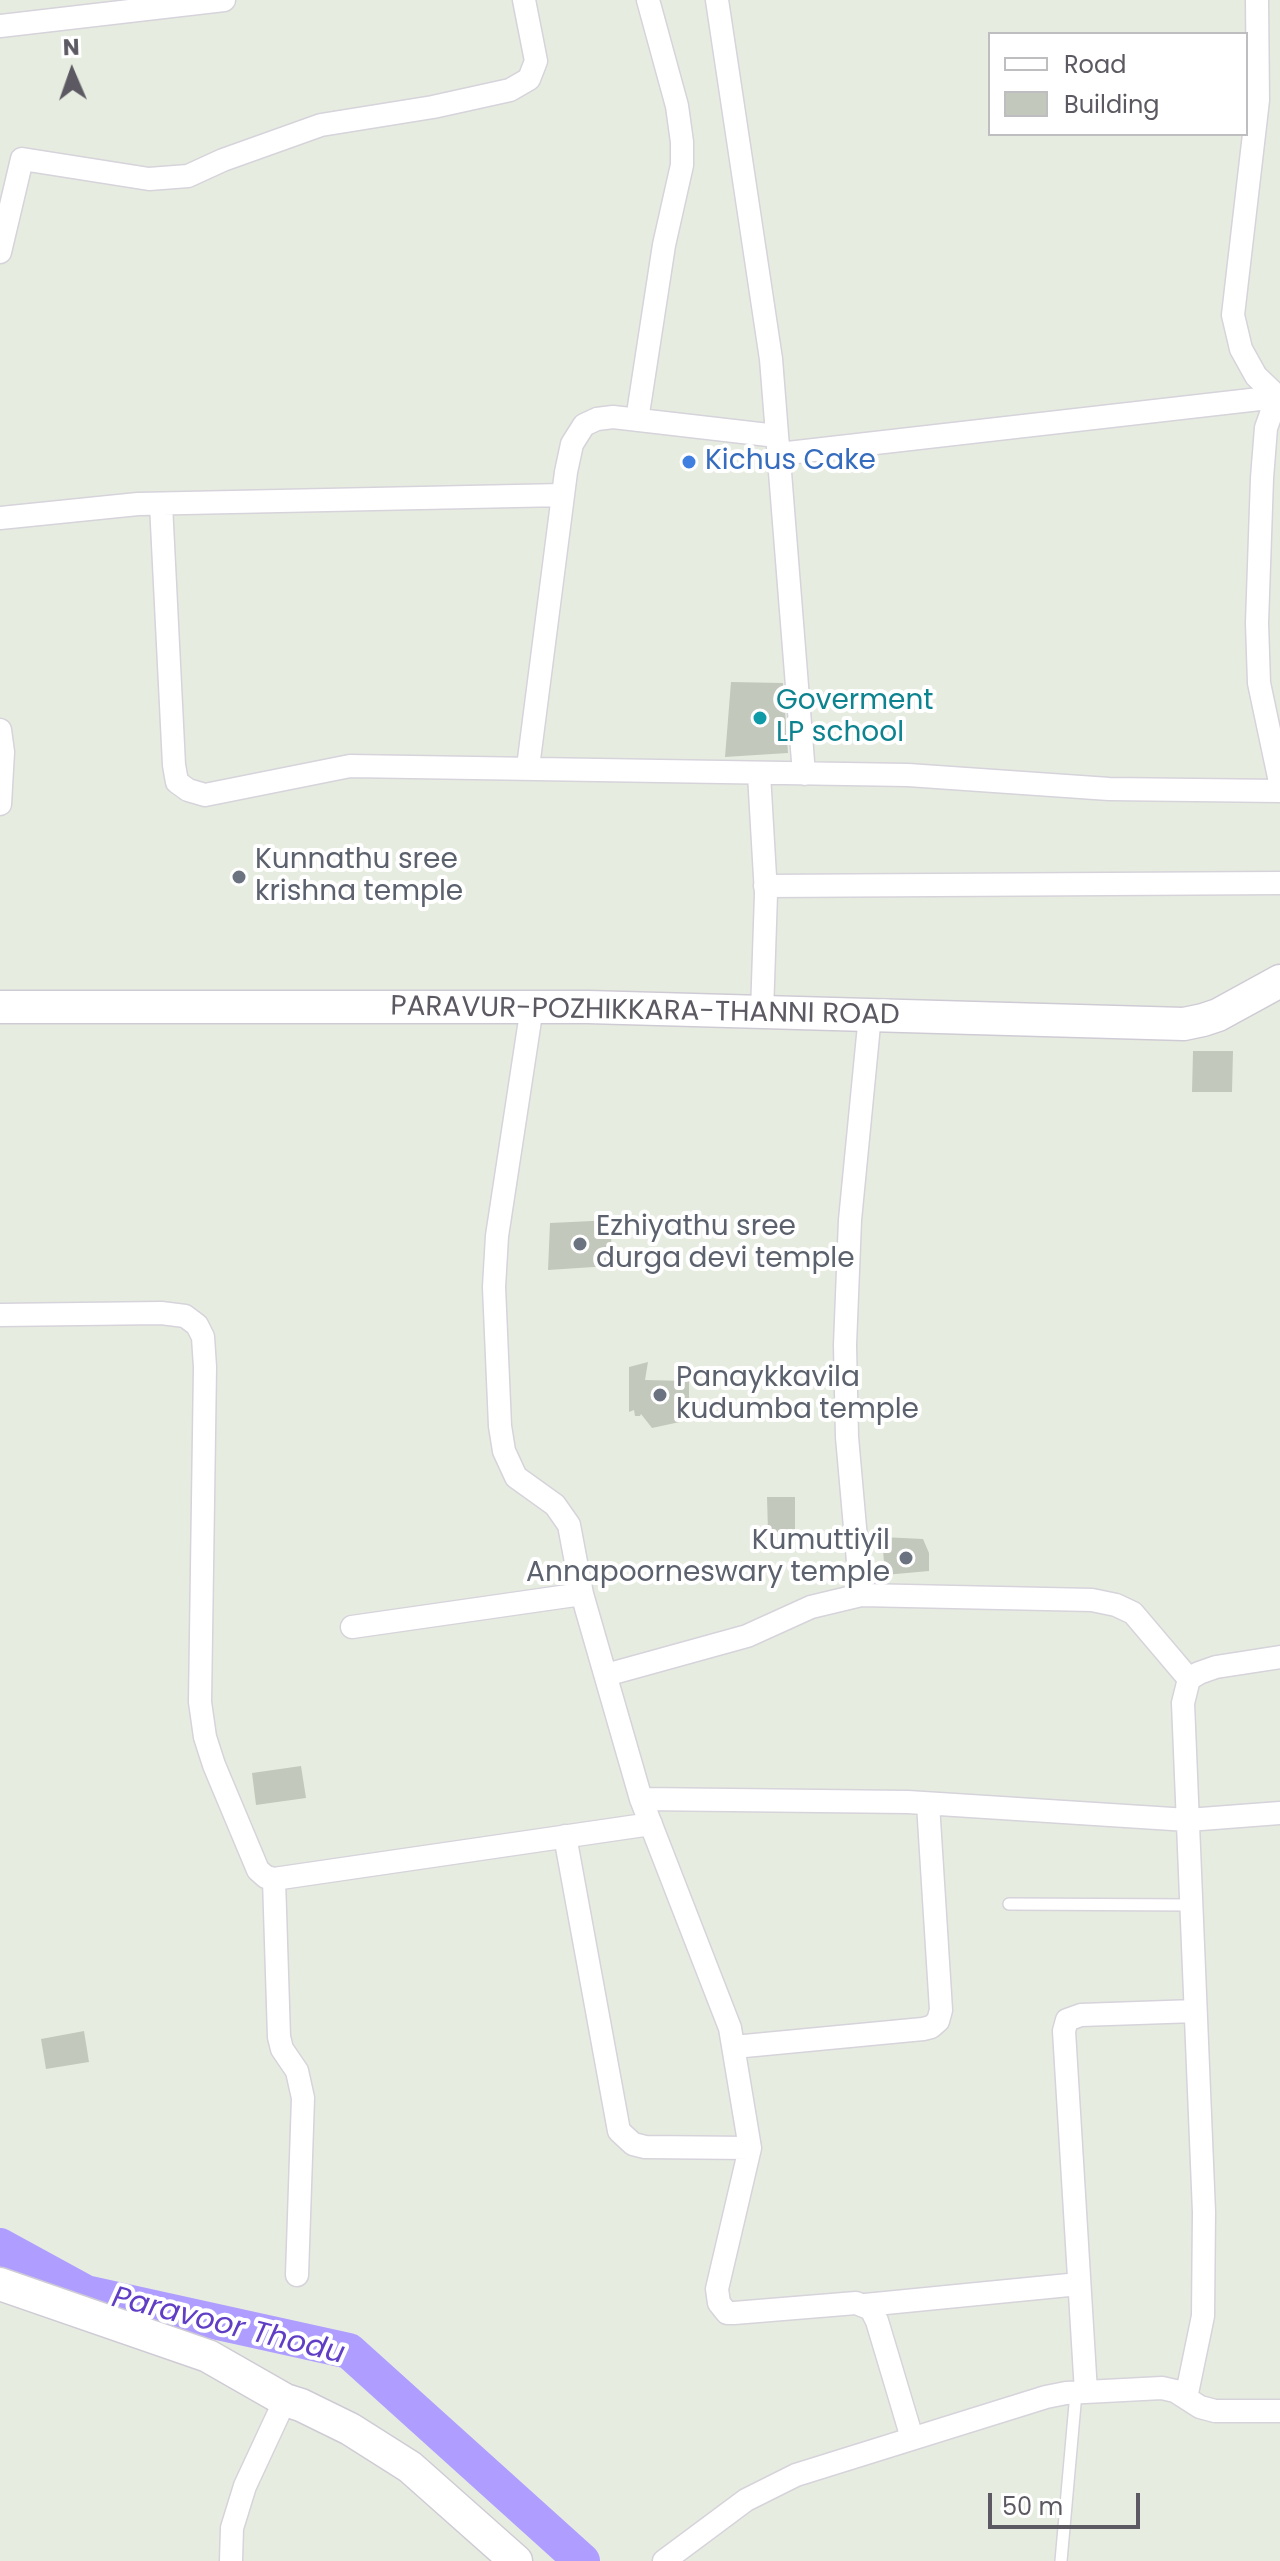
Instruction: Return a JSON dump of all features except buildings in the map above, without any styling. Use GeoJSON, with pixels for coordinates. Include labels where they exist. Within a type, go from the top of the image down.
{"type":"FeatureCollection","features":[{"type":"Feature","properties":{"kind":"main road","name":"PARAVUR-POZHIKKARA-THANNI ROAD"},"geometry":{"type":"LineString","coordinates":[[0,1007],[532,1007],[1184,1024],[1218,1015],[1280,981]]}},
{"type":"Feature","properties":{"kind":"main road"},"geometry":{"type":"LineString","coordinates":[[0,2284],[208,2356],[285,2400],[350,2429],[410,2467],[516,2561]]}},
{"type":"Feature","properties":{"kind":"street"},"geometry":{"type":"LineString","coordinates":[[0,26],[224,0]]}},
{"type":"Feature","properties":{"kind":"street"},"geometry":{"type":"LineString","coordinates":[[0,252],[22,159],[149,179],[188,176],[223,160],[321,125],[433,107],[510,90],[529,79],[536,61],[524,0]]}},
{"type":"Feature","properties":{"kind":"street"},"geometry":{"type":"LineString","coordinates":[[637,420],[664,245],[682,165],[677,106],[648,0]]}},
{"type":"Feature","properties":{"kind":"street"},"geometry":{"type":"LineString","coordinates":[[717,0],[771,359],[804,774]]}},
{"type":"Feature","properties":{"kind":"street"},"geometry":{"type":"LineString","coordinates":[[1257,0],[1258,100],[1233,315],[1241,349],[1256,376],[1278,398]]}},
{"type":"Feature","properties":{"kind":"street"},"geometry":{"type":"LineString","coordinates":[[528,767],[563,495],[572,444],[584,425],[597,419],[637,420],[778,445],[1278,398]]}},
{"type":"Feature","properties":{"kind":"street"},"geometry":{"type":"LineString","coordinates":[[1278,398],[1266,428],[1257,623],[1259,683],[1280,782]]}},
{"type":"Feature","properties":{"kind":"street"},"geometry":{"type":"LineString","coordinates":[[0,518],[161,504],[563,495]]}},
{"type":"Feature","properties":{"kind":"street"},"geometry":{"type":"LineString","coordinates":[[161,504],[174,765],[177,782],[188,790],[205,795],[350,766],[908,775],[1109,789],[1280,791]]}},
{"type":"Feature","properties":{"kind":"street"},"geometry":{"type":"LineString","coordinates":[[0,730],[3,752],[0,804]]}},
{"type":"Feature","properties":{"kind":"street"},"geometry":{"type":"LineString","coordinates":[[759,774],[765,886],[762,1012]]}},
{"type":"Feature","properties":{"kind":"street"},"geometry":{"type":"LineString","coordinates":[[765,886],[1280,883]]}},
{"type":"Feature","properties":{"kind":"street"},"geometry":{"type":"LineString","coordinates":[[532,1007],[497,1236],[494,1287],[500,1426],[504,1451],[516,1477],[555,1505],[567,1519],[582,1594],[641,1799],[730,2028],[750,2148],[717,2289],[719,2303],[722,2309],[734,2313],[856,2303],[865,2305],[1079,2284]]}},
{"type":"Feature","properties":{"kind":"street"},"geometry":{"type":"LineString","coordinates":[[861,1595],[847,1437],[845,1345],[850,1220],[870,1015]]}},
{"type":"Feature","properties":{"kind":"street"},"geometry":{"type":"LineString","coordinates":[[0,1315],[161,1313],[185,1316],[197,1325],[203,1337],[200,1702],[205,1737],[214,1765],[258,1870],[266,1877],[274,1879],[651,1824]]}},
{"type":"Feature","properties":{"kind":"street"},"geometry":{"type":"LineString","coordinates":[[352,1627],[582,1594]]}},
{"type":"Feature","properties":{"kind":"street"},"geometry":{"type":"LineString","coordinates":[[606,1675],[747,1636],[811,1607],[861,1595],[1092,1600],[1116,1605],[1133,1613],[1189,1679]]}},
{"type":"Feature","properties":{"kind":"street"},"geometry":{"type":"LineString","coordinates":[[1189,1679],[1216,1667],[1280,1657]]}},
{"type":"Feature","properties":{"kind":"street"},"geometry":{"type":"LineString","coordinates":[[1186,2398],[1203,2316],[1204,2212],[1183,1703],[1189,1679]]}},
{"type":"Feature","properties":{"kind":"street"},"geometry":{"type":"LineString","coordinates":[[641,1799],[928,1804],[1188,1820],[1280,1813]]}},
{"type":"Feature","properties":{"kind":"street"},"geometry":{"type":"LineString","coordinates":[[734,2047],[923,2029],[938,2021],[941,2010],[928,1804]]}},
{"type":"Feature","properties":{"kind":"street"},"geometry":{"type":"LineString","coordinates":[[565,1836],[619,2131],[633,2144],[645,2147],[750,2148]]}},
{"type":"Feature","properties":{"kind":"street"},"geometry":{"type":"LineString","coordinates":[[274,1879],[279,2037],[282,2049],[297,2071],[303,2098],[297,2275]]}},
{"type":"Feature","properties":{"kind":"street"},"geometry":{"type":"LineString","coordinates":[[1081,2393],[1079,2284],[1064,2042],[1067,2020],[1081,2015],[1195,2011]]}},
{"type":"Feature","properties":{"kind":"street"},"geometry":{"type":"LineString","coordinates":[[865,2305],[877,2321],[912,2438]]}},
{"type":"Feature","properties":{"kind":"street"},"geometry":{"type":"LineString","coordinates":[[664,2561],[746,2500],[796,2475],[1046,2397],[1162,2388],[1175,2391],[1200,2407],[1215,2411],[1280,2411]]}},
{"type":"Feature","properties":{"kind":"street"},"geometry":{"type":"LineString","coordinates":[[231,2561],[232,2528],[245,2486],[285,2400]]}},
{"type":"Feature","properties":{"kind":"lane"},"geometry":{"type":"LineString","coordinates":[[1009,1904],[1191,1905]]}},
{"type":"Feature","properties":{"kind":"lane"},"geometry":{"type":"LineString","coordinates":[[1061,2561],[1081,2393]]}},
{"type":"Feature","properties":{"kind":"waterway","name":"Paravoor Thodu"},"geometry":{"type":"LineString","coordinates":[[0,2246],[86,2293],[349,2351],[582,2561]]}},
{"type":"Feature","properties":{"kind":"place","name":"Kichus Cake"},"geometry":{"type":"Point","coordinates":[689,462]}},
{"type":"Feature","properties":{"kind":"place","name":"Goverment LP school"},"geometry":{"type":"Point","coordinates":[760,718]}},
{"type":"Feature","properties":{"kind":"place","name":"Kunnathu sree krishna temple"},"geometry":{"type":"Point","coordinates":[239,877]}},
{"type":"Feature","properties":{"kind":"place","name":"Ezhiyathu sree durga devi temple"},"geometry":{"type":"Point","coordinates":[580,1244]}},
{"type":"Feature","properties":{"kind":"place","name":"Panaykkavila kudumba temple"},"geometry":{"type":"Point","coordinates":[660,1395]}},
{"type":"Feature","properties":{"kind":"place","name":"Kumuttiyil Annapoorneswary temple"},"geometry":{"type":"Point","coordinates":[906,1558]}}]}
